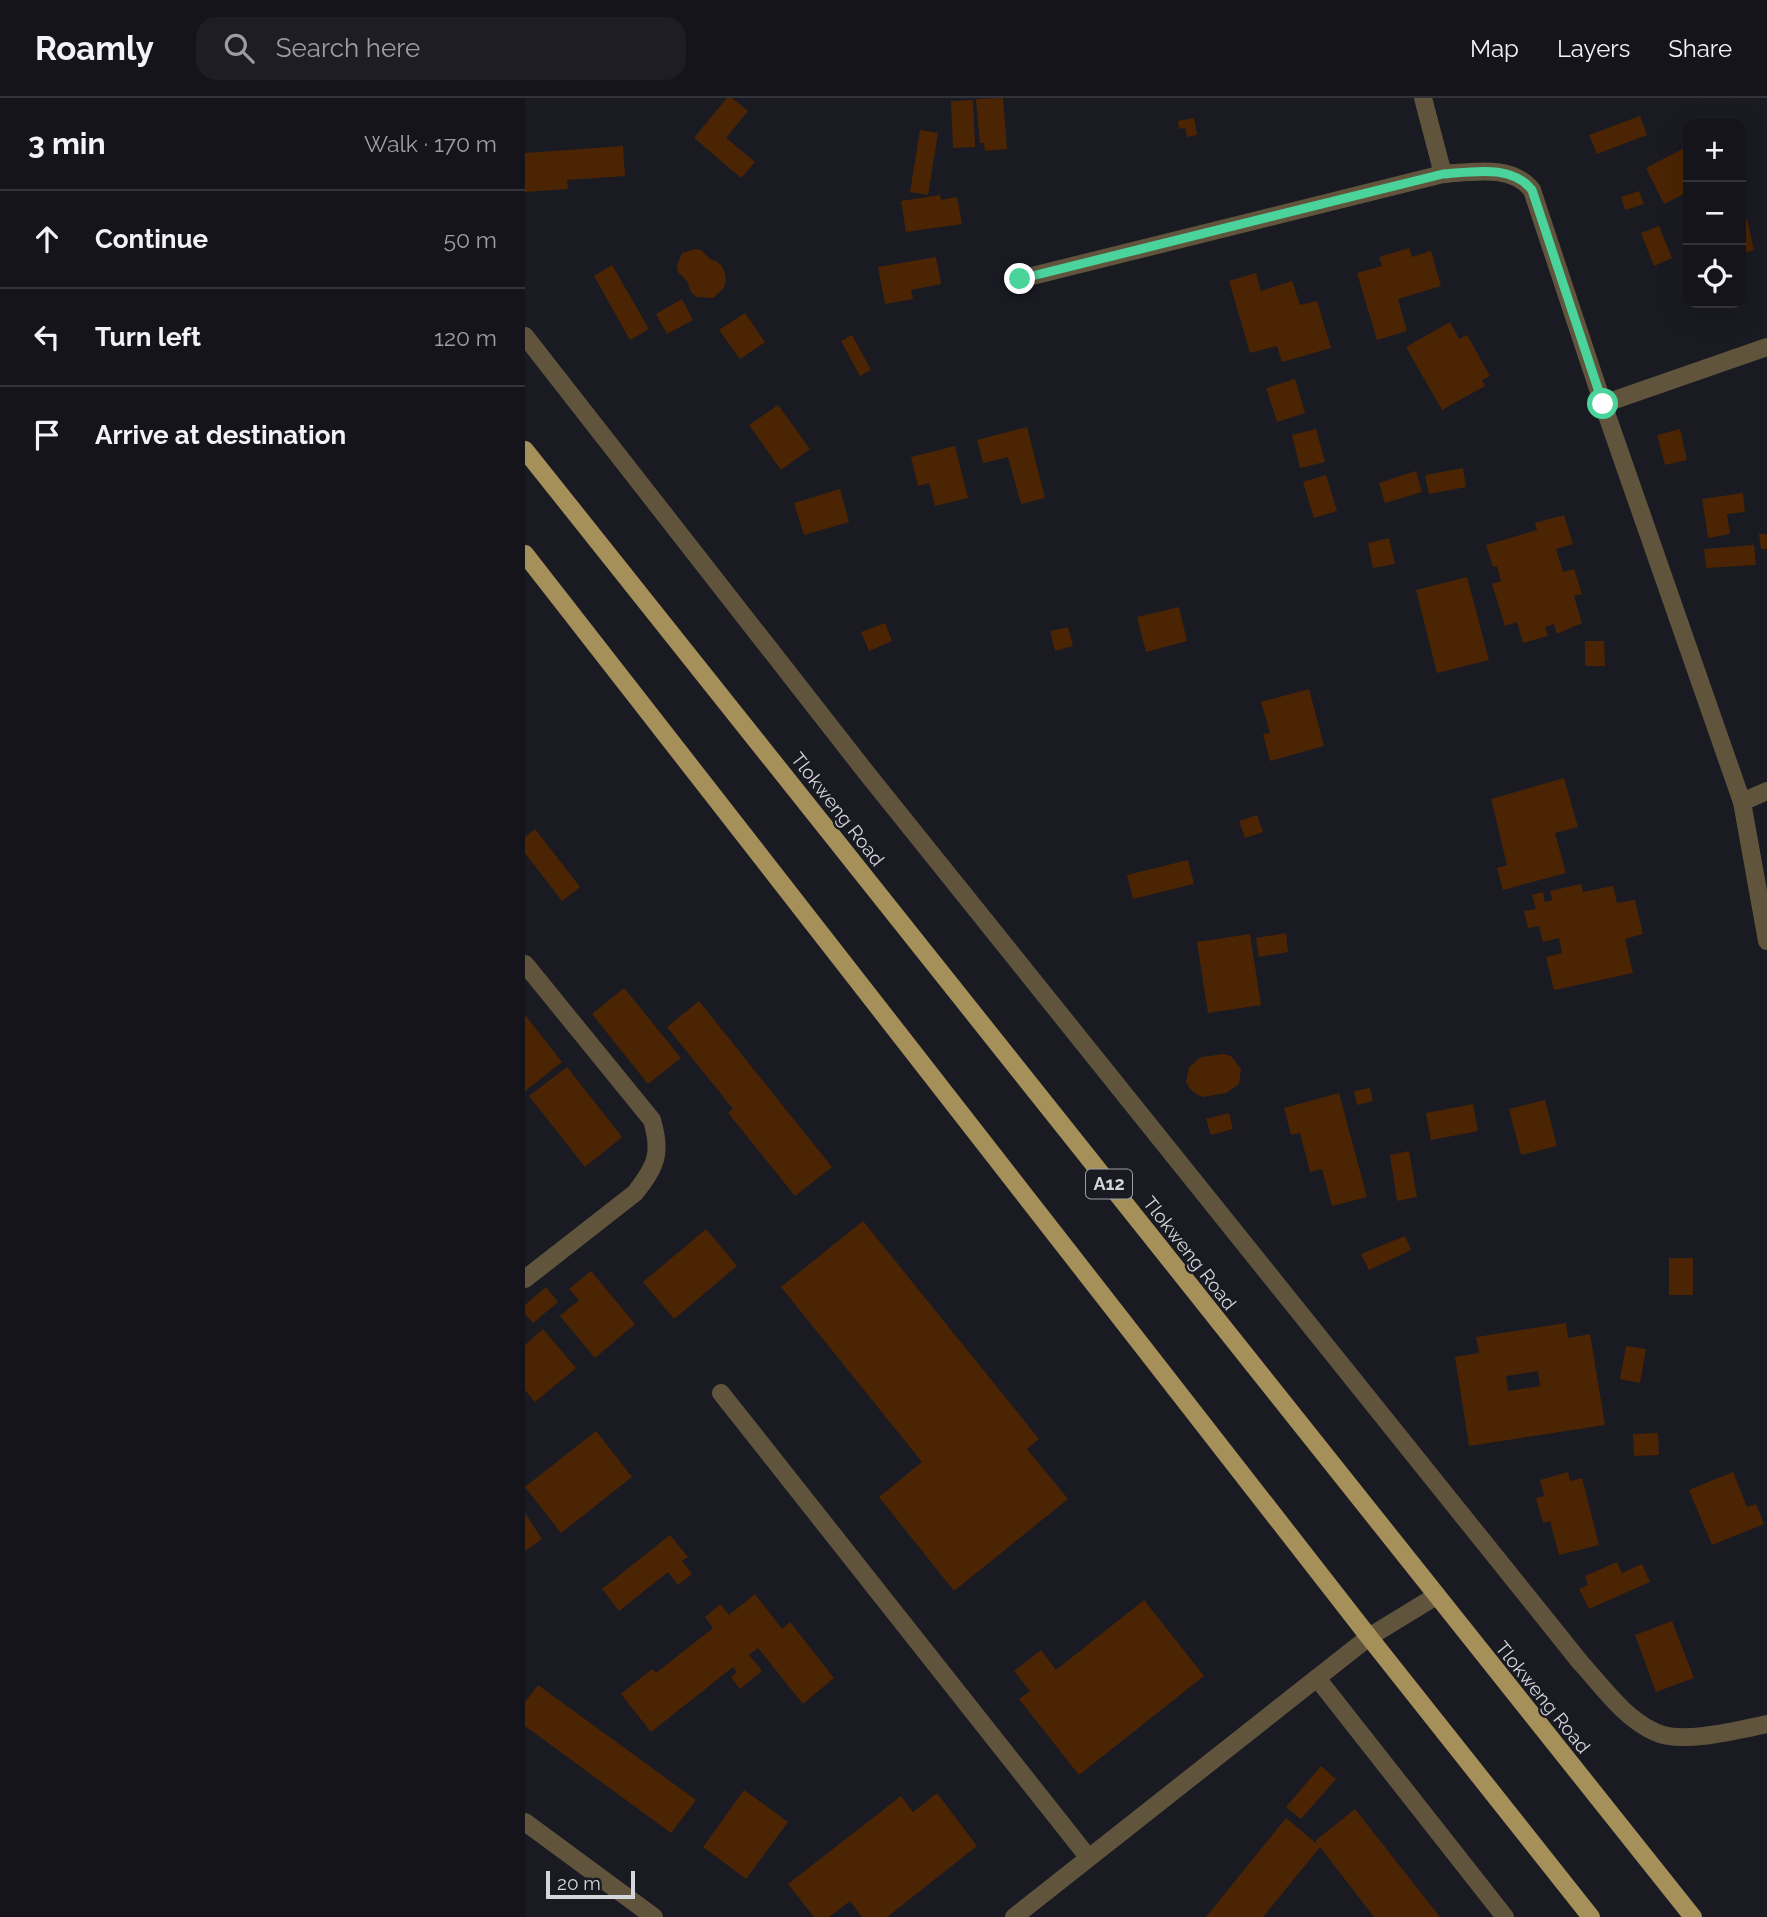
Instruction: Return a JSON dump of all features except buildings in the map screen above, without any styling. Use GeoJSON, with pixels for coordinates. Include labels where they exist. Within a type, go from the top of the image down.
{"type":"FeatureCollection","features":[{"type":"Feature","properties":{"kind":"main road","name":"Tlokweng Road"},"geometry":{"type":"LineString","coordinates":[[525,450],[1693,1917]]}},
{"type":"Feature","properties":{"kind":"main road"},"geometry":{"type":"LineString","coordinates":[[525,554],[1369,1637],[1591,1917]]}},
{"type":"Feature","properties":{"kind":"street"},"geometry":{"type":"LineString","coordinates":[[1423,98],[1443,174]]}},
{"type":"Feature","properties":{"kind":"street"},"geometry":{"type":"LineString","coordinates":[[1020,279],[1443,174],[1487,170],[1521,178],[1532,190],[1603,404],[1742,802],[1767,942]]}},
{"type":"Feature","properties":{"kind":"street"},"geometry":{"type":"LineString","coordinates":[[525,336],[865,771],[1580,1662],[1634,1720],[1657,1734],[1714,1736],[1767,1724]]}},
{"type":"Feature","properties":{"kind":"street"},"geometry":{"type":"LineString","coordinates":[[1603,404],[1767,347]]}},
{"type":"Feature","properties":{"kind":"street"},"geometry":{"type":"LineString","coordinates":[[1742,802],[1767,791]]}},
{"type":"Feature","properties":{"kind":"street"},"geometry":{"type":"LineString","coordinates":[[525,964],[652,1120],[658,1155],[649,1176],[635,1193],[525,1279]]}},
{"type":"Feature","properties":{"kind":"street"},"geometry":{"type":"LineString","coordinates":[[721,1393],[1088,1857]]}},
{"type":"Feature","properties":{"kind":"street"},"geometry":{"type":"LineString","coordinates":[[1014,1917],[1369,1637],[1436,1596]]}},
{"type":"Feature","properties":{"kind":"street"},"geometry":{"type":"LineString","coordinates":[[1317,1678],[1505,1917]]}},
{"type":"Feature","properties":{"kind":"street"},"geometry":{"type":"LineString","coordinates":[[525,1822],[654,1917]]}},
{"type":"Feature","properties":{"kind":"route"},"geometry":{"type":"LineString","coordinates":[[1020,279],[1443,174],[1487,170],[1521,178],[1532,190],[1603,404]]}}]}
